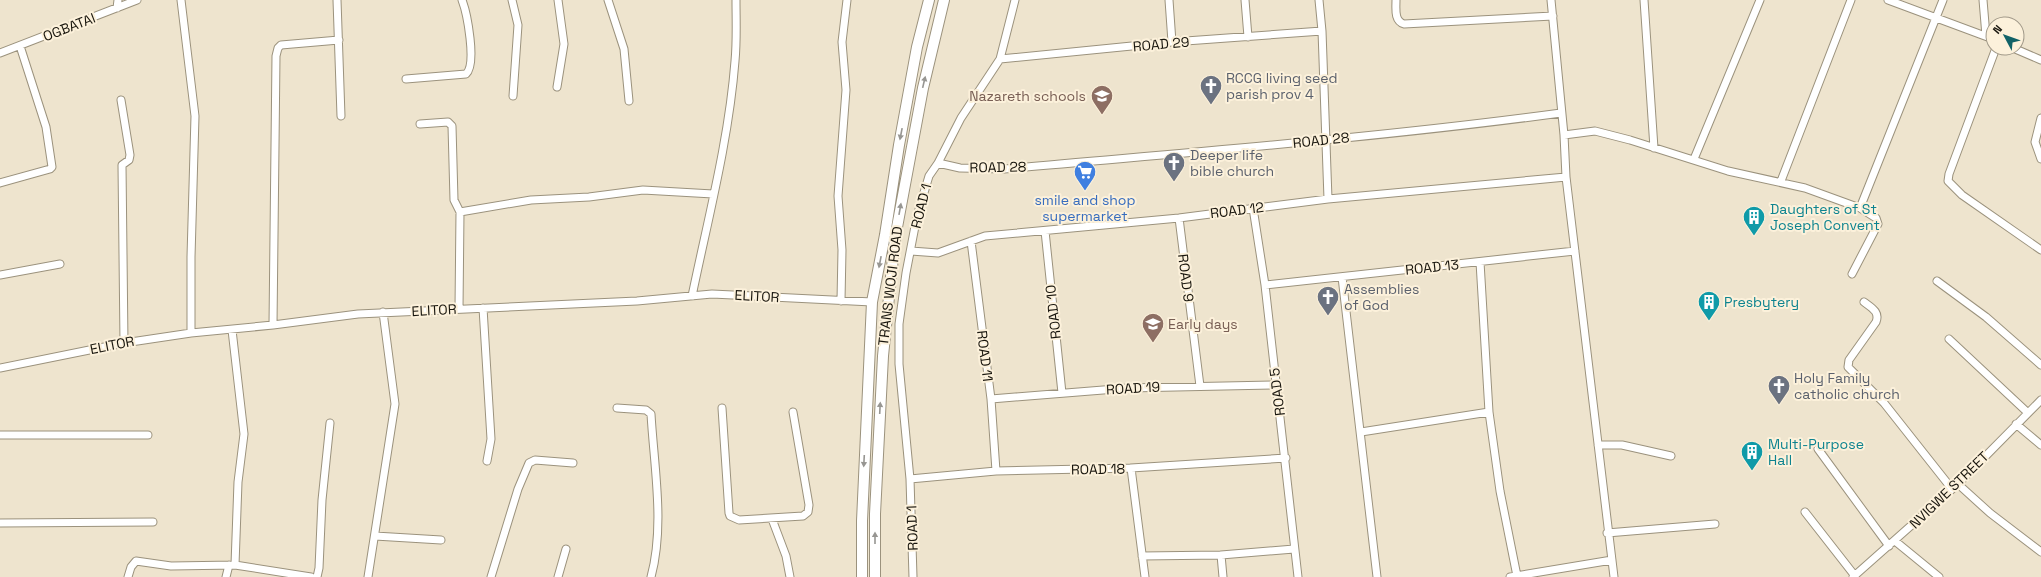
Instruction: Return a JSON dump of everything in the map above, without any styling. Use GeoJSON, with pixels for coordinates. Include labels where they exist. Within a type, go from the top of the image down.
{"type":"FeatureCollection","features":[{"type":"Feature","properties":{"kind":"main road","name":"TRANS WOJI ROAD"},"geometry":{"type":"LineString","coordinates":[[862,577],[862,521],[872,302],[917,47],[929,0]]}},
{"type":"Feature","properties":{"kind":"main road","name":"TRANS WOJI ROAD"},"geometry":{"type":"LineString","coordinates":[[875,577],[875,514],[882,356],[895,238],[923,88],[944,0]]}},
{"type":"Feature","properties":{"kind":"street"},"geometry":{"type":"LineString","coordinates":[[117,8],[118,0]]}},
{"type":"Feature","properties":{"kind":"street","name":"OGBATAI"},"geometry":{"type":"LineString","coordinates":[[0,53],[137,0]]}},
{"type":"Feature","properties":{"kind":"street"},"geometry":{"type":"LineString","coordinates":[[181,0],[194,116],[191,333]]}},
{"type":"Feature","properties":{"kind":"street"},"geometry":{"type":"LineString","coordinates":[[337,0],[341,116]]}},
{"type":"Feature","properties":{"kind":"street"},"geometry":{"type":"LineString","coordinates":[[406,79],[466,74],[469,71],[468,24],[462,0]]}},
{"type":"Feature","properties":{"kind":"street"},"geometry":{"type":"LineString","coordinates":[[512,0],[518,25],[513,96]]}},
{"type":"Feature","properties":{"kind":"street"},"geometry":{"type":"LineString","coordinates":[[557,87],[564,44],[558,0]]}},
{"type":"Feature","properties":{"kind":"street"},"geometry":{"type":"LineString","coordinates":[[608,0],[624,49],[629,101]]}},
{"type":"Feature","properties":{"kind":"street"},"geometry":{"type":"LineString","coordinates":[[692,296],[732,90],[735,61],[736,0]]}},
{"type":"Feature","properties":{"kind":"street"},"geometry":{"type":"LineString","coordinates":[[841,301],[842,250],[838,196],[846,90],[842,42],[847,0]]}},
{"type":"Feature","properties":{"kind":"street","name":"ROAD 1"},"geometry":{"type":"LineString","coordinates":[[913,577],[910,479],[899,357],[899,324],[911,251],[928,176],[938,163],[961,118],[1000,59],[1015,0]]}},
{"type":"Feature","properties":{"kind":"street"},"geometry":{"type":"LineString","coordinates":[[1169,0],[1172,42]]}},
{"type":"Feature","properties":{"kind":"street"},"geometry":{"type":"LineString","coordinates":[[1245,0],[1248,37]]}},
{"type":"Feature","properties":{"kind":"street"},"geometry":{"type":"LineString","coordinates":[[1319,0],[1322,31],[1327,140],[1328,199]]}},
{"type":"Feature","properties":{"kind":"street"},"geometry":{"type":"LineString","coordinates":[[1396,0],[1397,19],[1400,23],[1404,24],[1553,16]]}},
{"type":"Feature","properties":{"kind":"street"},"geometry":{"type":"LineString","coordinates":[[1552,0],[1564,134],[1566,177],[1607,533],[1614,577]]}},
{"type":"Feature","properties":{"kind":"street"},"geometry":{"type":"LineString","coordinates":[[1644,0],[1654,148]]}},
{"type":"Feature","properties":{"kind":"street"},"geometry":{"type":"LineString","coordinates":[[1694,159],[1760,0]]}},
{"type":"Feature","properties":{"kind":"street"},"geometry":{"type":"LineString","coordinates":[[1781,181],[1851,0]]}},
{"type":"Feature","properties":{"kind":"street"},"geometry":{"type":"LineString","coordinates":[[1888,0],[1985,36]]}},
{"type":"Feature","properties":{"kind":"street"},"geometry":{"type":"LineString","coordinates":[[1860,208],[1943,0]]}},
{"type":"Feature","properties":{"kind":"street"},"geometry":{"type":"LineString","coordinates":[[1982,0],[1985,16]]}},
{"type":"Feature","properties":{"kind":"street","name":"ROAD 29"},"geometry":{"type":"LineString","coordinates":[[1000,59],[1172,42],[1322,31]]}},
{"type":"Feature","properties":{"kind":"street"},"geometry":{"type":"LineString","coordinates":[[273,326],[276,56],[278,48],[281,45],[339,40]]}},
{"type":"Feature","properties":{"kind":"street"},"geometry":{"type":"LineString","coordinates":[[0,183],[50,169],[52,164],[46,127],[20,46]]}},
{"type":"Feature","properties":{"kind":"street"},"geometry":{"type":"LineString","coordinates":[[2025,53],[2041,60]]}},
{"type":"Feature","properties":{"kind":"street"},"geometry":{"type":"LineString","coordinates":[[1993,56],[1949,174],[1948,181],[1962,195],[2041,250]]}},
{"type":"Feature","properties":{"kind":"street"},"geometry":{"type":"LineString","coordinates":[[121,100],[130,155],[129,160],[122,165],[124,342]]}},
{"type":"Feature","properties":{"kind":"street","name":"ROAD 28"},"geometry":{"type":"LineString","coordinates":[[938,163],[960,168],[1004,169],[1327,140],[1561,113]]}},
{"type":"Feature","properties":{"kind":"street"},"geometry":{"type":"LineString","coordinates":[[2041,118],[2035,142],[2041,159]]}},
{"type":"Feature","properties":{"kind":"street"},"geometry":{"type":"LineString","coordinates":[[420,124],[448,122],[452,126],[454,200],[460,212],[459,309]]}},
{"type":"Feature","properties":{"kind":"street"},"geometry":{"type":"LineString","coordinates":[[1564,134],[1595,131],[1694,159],[1728,171],[1781,181],[1860,208],[1876,218],[1878,224],[1852,274]]}},
{"type":"Feature","properties":{"kind":"street","name":"ROAD 12"},"geometry":{"type":"LineString","coordinates":[[911,251],[938,253],[985,236],[1179,218],[1328,199],[1566,177]]}},
{"type":"Feature","properties":{"kind":"street"},"geometry":{"type":"LineString","coordinates":[[460,212],[531,200],[589,197],[643,190],[713,194]]}},
{"type":"Feature","properties":{"kind":"street","name":"ROAD 5"},"geometry":{"type":"LineString","coordinates":[[1253,208],[1265,285],[1286,458],[1298,577]]}},
{"type":"Feature","properties":{"kind":"street","name":"ROAD 9"},"geometry":{"type":"LineString","coordinates":[[1179,218],[1200,386]]}},
{"type":"Feature","properties":{"kind":"street","name":"ROAD 10"},"geometry":{"type":"LineString","coordinates":[[1045,231],[1062,393]]}},
{"type":"Feature","properties":{"kind":"street","name":"ROAD 11"},"geometry":{"type":"LineString","coordinates":[[971,241],[991,399],[996,471]]}},
{"type":"Feature","properties":{"kind":"street","name":"ROAD 13"},"geometry":{"type":"LineString","coordinates":[[1265,285],[1575,251]]}},
{"type":"Feature","properties":{"kind":"street"},"geometry":{"type":"LineString","coordinates":[[1480,262],[1489,412],[1514,576],[1612,560]]}},
{"type":"Feature","properties":{"kind":"street"},"geometry":{"type":"LineString","coordinates":[[0,275],[60,264]]}},
{"type":"Feature","properties":{"kind":"street"},"geometry":{"type":"LineString","coordinates":[[1342,277],[1377,577]]}},
{"type":"Feature","properties":{"kind":"street"},"geometry":{"type":"LineString","coordinates":[[1937,281],[1986,317],[2041,365]]}},
{"type":"Feature","properties":{"kind":"street","name":"ELITOR"},"geometry":{"type":"LineString","coordinates":[[0,368],[124,342],[191,333],[273,326],[358,314],[384,312],[629,301],[732,294],[872,302]]}},
{"type":"Feature","properties":{"kind":"street"},"geometry":{"type":"LineString","coordinates":[[1864,302],[1877,312],[1878,317],[1849,360],[1848,367],[1884,403],[1955,486],[2041,552]]}},
{"type":"Feature","properties":{"kind":"street"},"geometry":{"type":"LineString","coordinates":[[483,308],[491,439],[487,461]]}},
{"type":"Feature","properties":{"kind":"street"},"geometry":{"type":"LineString","coordinates":[[368,577],[394,404],[384,312]]}},
{"type":"Feature","properties":{"kind":"street"},"geometry":{"type":"LineString","coordinates":[[226,577],[232,565],[238,482],[244,434],[232,330]]}},
{"type":"Feature","properties":{"kind":"street"},"geometry":{"type":"LineString","coordinates":[[1949,339],[2027,412]]}},
{"type":"Feature","properties":{"kind":"street","name":"ROAD 19"},"geometry":{"type":"LineString","coordinates":[[991,399],[1128,388],[1276,385]]}},
{"type":"Feature","properties":{"kind":"street","name":"NVIGWE STREET"},"geometry":{"type":"LineString","coordinates":[[1854,576],[1955,486],[2027,412],[2041,400]]}},
{"type":"Feature","properties":{"kind":"street"},"geometry":{"type":"LineString","coordinates":[[617,408],[646,410],[651,414],[657,512],[654,565],[651,577]]}},
{"type":"Feature","properties":{"kind":"street"},"geometry":{"type":"LineString","coordinates":[[722,408],[730,516],[739,520],[803,516],[808,512],[809,506],[793,412]]}},
{"type":"Feature","properties":{"kind":"street"},"geometry":{"type":"LineString","coordinates":[[1361,432],[1489,412]]}},
{"type":"Feature","properties":{"kind":"street"},"geometry":{"type":"LineString","coordinates":[[317,577],[319,568],[323,493],[330,423]]}},
{"type":"Feature","properties":{"kind":"street"},"geometry":{"type":"LineString","coordinates":[[2016,424],[2041,446]]}},
{"type":"Feature","properties":{"kind":"street"},"geometry":{"type":"LineString","coordinates":[[0,435],[148,435]]}},
{"type":"Feature","properties":{"kind":"street"},"geometry":{"type":"LineString","coordinates":[[1598,445],[1622,445],[1671,456]]}},
{"type":"Feature","properties":{"kind":"street"},"geometry":{"type":"LineString","coordinates":[[1818,449],[1889,546]]}},
{"type":"Feature","properties":{"kind":"street","name":"ROAD 18"},"geometry":{"type":"LineString","coordinates":[[910,479],[996,471],[1131,468],[1286,458]]}},
{"type":"Feature","properties":{"kind":"street"},"geometry":{"type":"LineString","coordinates":[[491,577],[518,489],[529,463],[535,460],[573,463]]}},
{"type":"Feature","properties":{"kind":"street"},"geometry":{"type":"LineString","coordinates":[[1131,468],[1145,577]]}},
{"type":"Feature","properties":{"kind":"street"},"geometry":{"type":"LineString","coordinates":[[1805,512],[1854,576]]}},
{"type":"Feature","properties":{"kind":"street"},"geometry":{"type":"LineString","coordinates":[[772,519],[788,562],[790,577]]}},
{"type":"Feature","properties":{"kind":"street"},"geometry":{"type":"LineString","coordinates":[[0,523],[153,522]]}},
{"type":"Feature","properties":{"kind":"street"},"geometry":{"type":"LineString","coordinates":[[1607,533],[1714,524]]}},
{"type":"Feature","properties":{"kind":"street"},"geometry":{"type":"LineString","coordinates":[[375,536],[441,540]]}},
{"type":"Feature","properties":{"kind":"street"},"geometry":{"type":"LineString","coordinates":[[1895,541],[1939,577]]}},
{"type":"Feature","properties":{"kind":"street"},"geometry":{"type":"LineString","coordinates":[[558,577],[566,549]]}},
{"type":"Feature","properties":{"kind":"street"},"geometry":{"type":"LineString","coordinates":[[1142,556],[1220,555],[1294,549]]}},
{"type":"Feature","properties":{"kind":"street"},"geometry":{"type":"LineString","coordinates":[[1220,555],[1223,577]]}},
{"type":"Feature","properties":{"kind":"street"},"geometry":{"type":"LineString","coordinates":[[128,577],[131,567],[136,561],[171,566],[232,565],[311,577]]}},
{"type":"Feature","properties":{"kind":"place","name":"RCCG living seed parish prov 4"},"geometry":{"type":"Point","coordinates":[1211,106]}},
{"type":"Feature","properties":{"kind":"place","name":"Nazareth schools"},"geometry":{"type":"Point","coordinates":[1102,116]}},
{"type":"Feature","properties":{"kind":"place","name":"Deeper life bible church"},"geometry":{"type":"Point","coordinates":[1174,182]}},
{"type":"Feature","properties":{"kind":"place","name":"smile and shop supermarket"},"geometry":{"type":"Point","coordinates":[1085,192]}},
{"type":"Feature","properties":{"kind":"place","name":"Daughters of St Joseph Convent"},"geometry":{"type":"Point","coordinates":[1754,236]}},
{"type":"Feature","properties":{"kind":"place","name":"Assemblies of God"},"geometry":{"type":"Point","coordinates":[1328,316]}},
{"type":"Feature","properties":{"kind":"place","name":"Presbytery"},"geometry":{"type":"Point","coordinates":[1709,322]}},
{"type":"Feature","properties":{"kind":"place","name":"Early days"},"geometry":{"type":"Point","coordinates":[1153,344]}},
{"type":"Feature","properties":{"kind":"place","name":"Holy Family catholic church"},"geometry":{"type":"Point","coordinates":[1779,406]}},
{"type":"Feature","properties":{"kind":"place","name":"Multi-Purpose Hall"},"geometry":{"type":"Point","coordinates":[1752,472]}}]}
